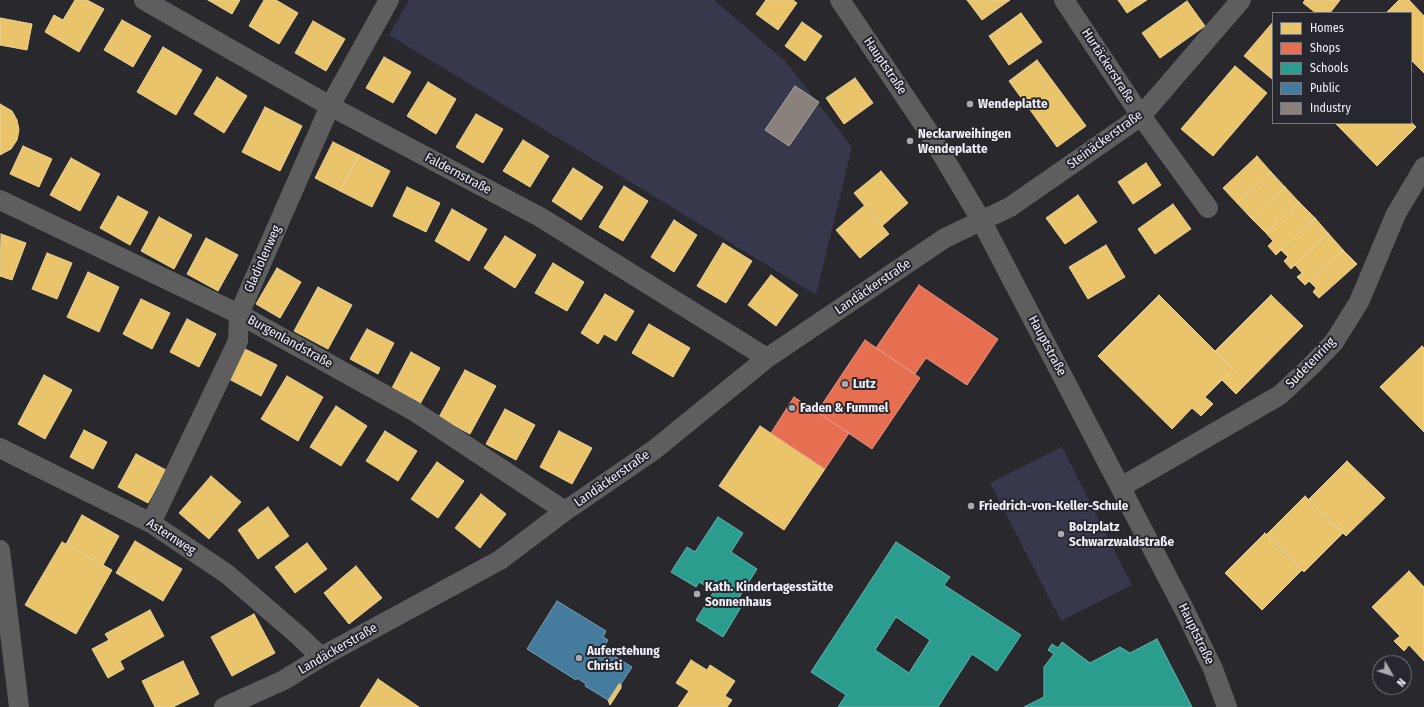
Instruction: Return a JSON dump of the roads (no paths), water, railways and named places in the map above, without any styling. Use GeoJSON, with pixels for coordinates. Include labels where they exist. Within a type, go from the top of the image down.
{"type":"FeatureCollection","features":[{"type":"Feature","properties":{"kind":"street","name":"Faldernstraße"},"geometry":{"type":"LineString","coordinates":[[144,0],[330,106],[540,217],[767,358]]}},
{"type":"Feature","properties":{"kind":"street","name":"Gladiolenweg"},"geometry":{"type":"LineString","coordinates":[[151,523],[238,341],[239,314],[330,106],[389,0]]}},
{"type":"Feature","properties":{"kind":"street","name":"Hauptstraße"},"geometry":{"type":"LineString","coordinates":[[840,0],[928,131],[982,220],[1188,617],[1213,669],[1227,707]]}},
{"type":"Feature","properties":{"kind":"street","name":"Hurtäckerstraße"},"geometry":{"type":"LineString","coordinates":[[1064,0],[1141,116],[1208,208]]}},
{"type":"Feature","properties":{"kind":"street","name":"Steinäckerstraße"},"geometry":{"type":"LineString","coordinates":[[982,220],[1010,207],[1141,116],[1241,0]]}},
{"type":"Feature","properties":{"kind":"street","name":"Sudetenring"},"geometry":{"type":"LineString","coordinates":[[1121,487],[1280,395],[1334,342],[1359,302],[1396,214],[1424,167]]}},
{"type":"Feature","properties":{"kind":"street","name":"Burgenlandstraße"},"geometry":{"type":"LineString","coordinates":[[0,200],[239,314],[414,411],[565,511]]}},
{"type":"Feature","properties":{"kind":"street","name":"Landäckerstraße"},"geometry":{"type":"LineString","coordinates":[[224,707],[284,680],[321,657],[500,560],[565,511],[654,450],[767,358],[945,238],[982,220]]}},
{"type":"Feature","properties":{"kind":"street","name":"Asternweg"},"geometry":{"type":"LineString","coordinates":[[0,448],[151,523],[227,574],[321,657]]}},
{"type":"Feature","properties":{"kind":"street"},"geometry":{"type":"LineString","coordinates":[[0,550],[19,707]]}},
{"type":"Feature","properties":{"kind":"place","name":"Wendeplatte"},"geometry":{"type":"Point","coordinates":[970,104]}},
{"type":"Feature","properties":{"kind":"place","name":"Neckarweihingen Wendeplatte"},"geometry":{"type":"Point","coordinates":[910,141]}},
{"type":"Feature","properties":{"kind":"place","name":"Lutz"},"geometry":{"type":"Point","coordinates":[845,384]}},
{"type":"Feature","properties":{"kind":"place","name":"Faden & Fummel"},"geometry":{"type":"Point","coordinates":[792,408]}},
{"type":"Feature","properties":{"kind":"place","name":"Friedrich-von-Keller-Schule"},"geometry":{"type":"Point","coordinates":[971,506]}},
{"type":"Feature","properties":{"kind":"place","name":"Bolzplatz Schwarzwaldstraße"},"geometry":{"type":"Point","coordinates":[1061,534]}},
{"type":"Feature","properties":{"kind":"place","name":"Kath. Kindertagesstätte Sonnenhaus"},"geometry":{"type":"Point","coordinates":[697,594]}},
{"type":"Feature","properties":{"kind":"place","name":"Auferstehung Christi"},"geometry":{"type":"Point","coordinates":[579,658]}}]}
